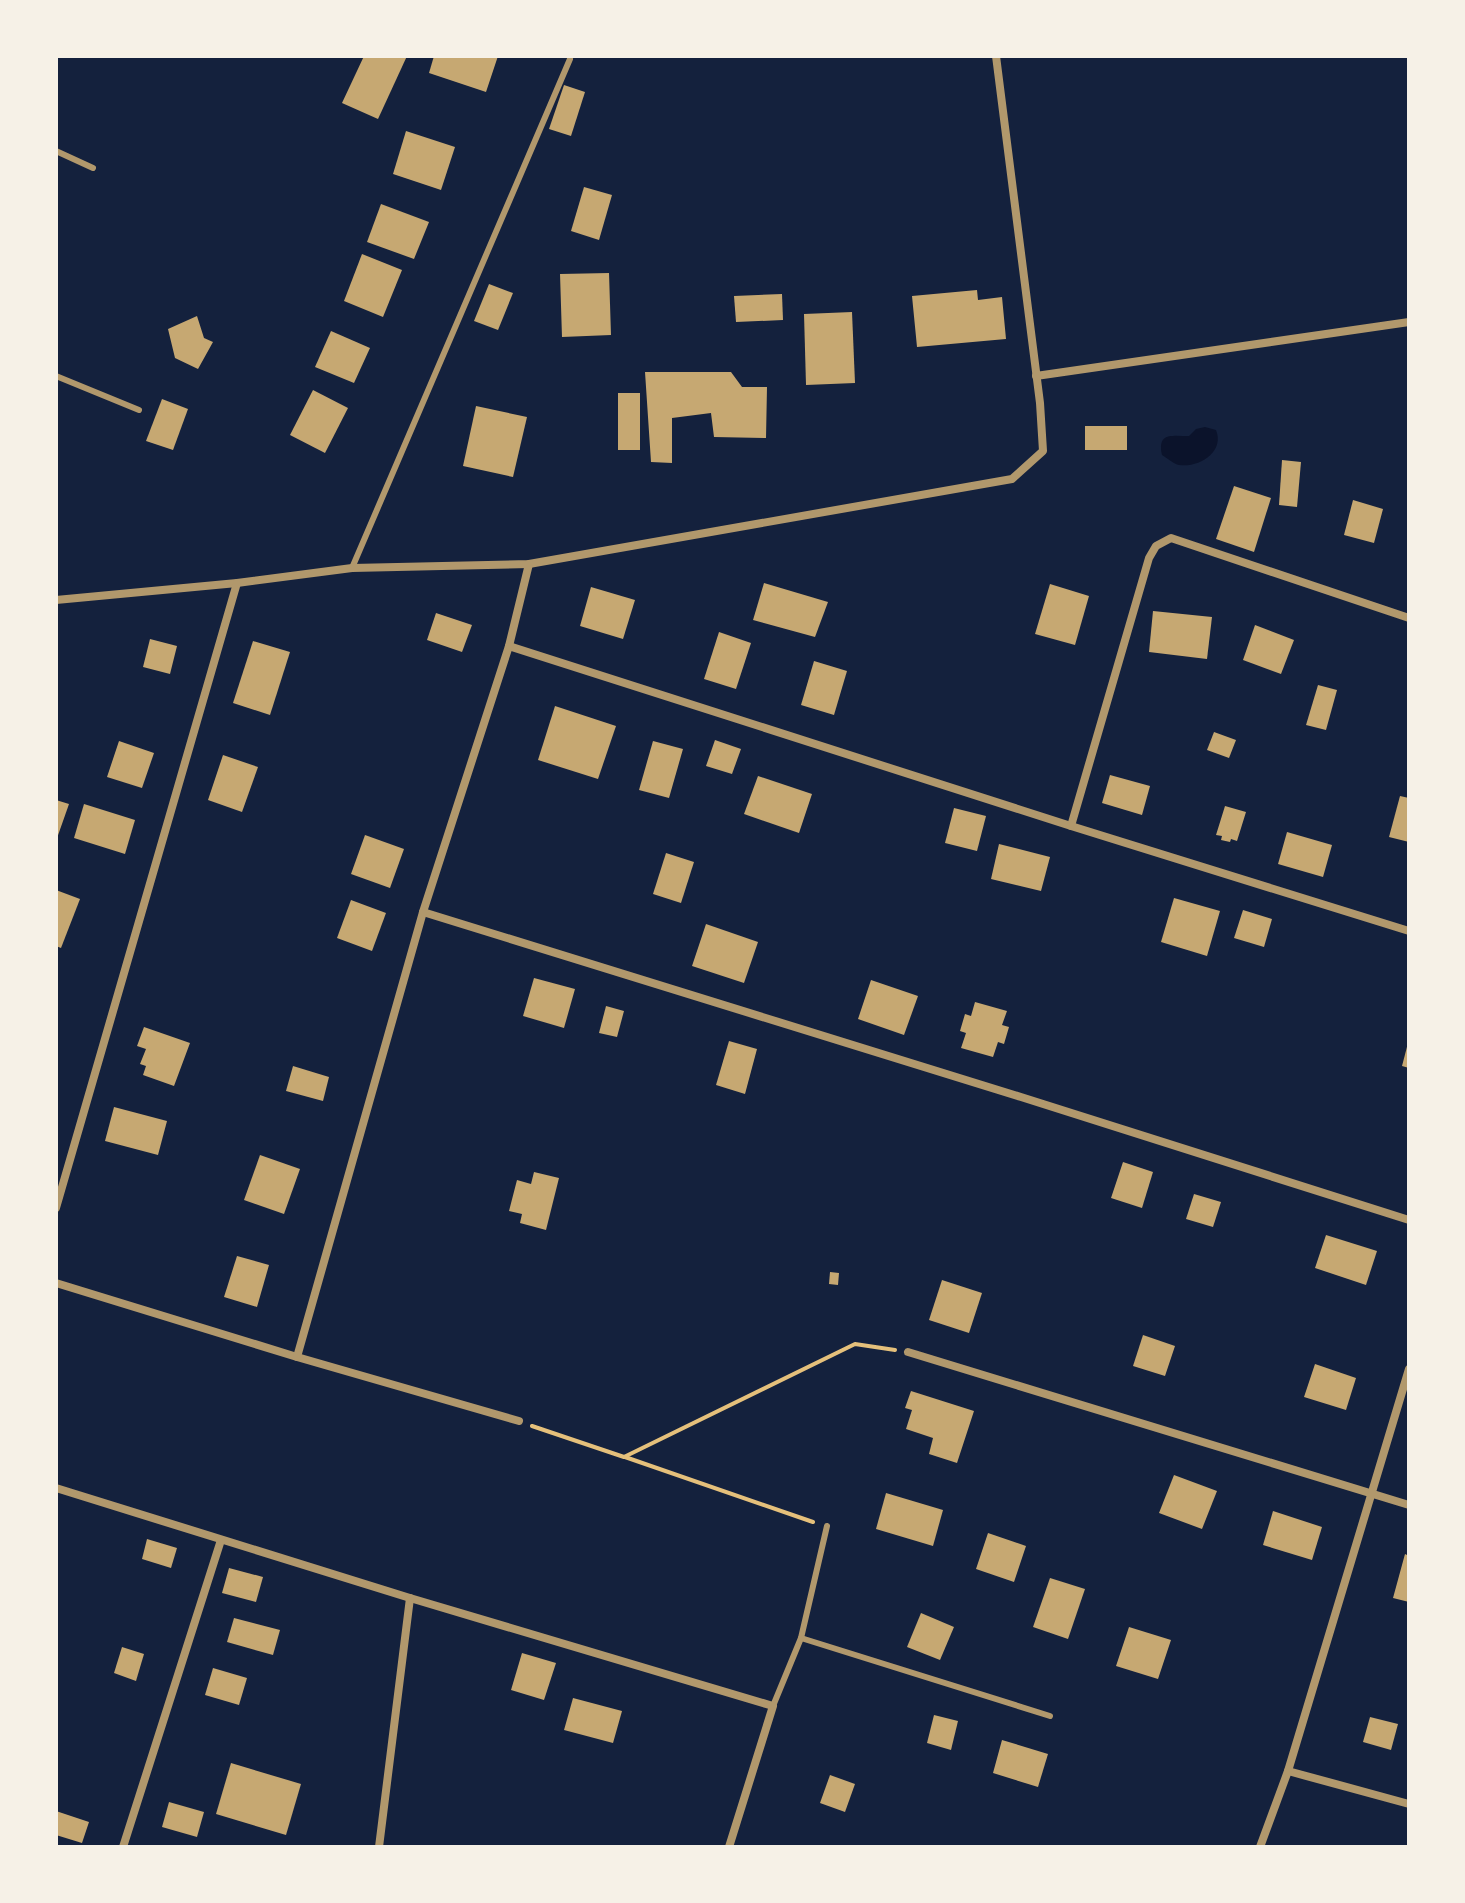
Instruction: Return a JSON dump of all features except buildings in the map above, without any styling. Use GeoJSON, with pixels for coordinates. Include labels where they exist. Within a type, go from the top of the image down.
{"type":"FeatureCollection","features":[{"type":"Feature","properties":{"kind":"street"},"geometry":{"type":"LineString","coordinates":[[56,600],[237,583],[352,568],[529,564],[1012,479],[1043,451],[996,56]]}},
{"type":"Feature","properties":{"kind":"street"},"geometry":{"type":"LineString","coordinates":[[1036,376],[1409,322]]}},
{"type":"Feature","properties":{"kind":"street"},"geometry":{"type":"LineString","coordinates":[[1071,826],[1149,558],[1156,546],[1171,538],[1409,618]]}},
{"type":"Feature","properties":{"kind":"street"},"geometry":{"type":"LineString","coordinates":[[297,1357],[423,912],[509,646],[529,564]]}},
{"type":"Feature","properties":{"kind":"street"},"geometry":{"type":"LineString","coordinates":[[56,1208],[237,583]]}},
{"type":"Feature","properties":{"kind":"street"},"geometry":{"type":"LineString","coordinates":[[509,646],[1409,931]]}},
{"type":"Feature","properties":{"kind":"street"},"geometry":{"type":"LineString","coordinates":[[423,912],[1409,1220]]}},
{"type":"Feature","properties":{"kind":"street"},"geometry":{"type":"LineString","coordinates":[[56,1283],[519,1421]]}},
{"type":"Feature","properties":{"kind":"street"},"geometry":{"type":"LineString","coordinates":[[908,1352],[1409,1505]]}},
{"type":"Feature","properties":{"kind":"street"},"geometry":{"type":"LineString","coordinates":[[1260,1847],[1288,1771],[1409,1369]]}},
{"type":"Feature","properties":{"kind":"street"},"geometry":{"type":"LineString","coordinates":[[56,1488],[773,1706],[729,1847]]}},
{"type":"Feature","properties":{"kind":"street"},"geometry":{"type":"LineString","coordinates":[[123,1847],[221,1540]]}},
{"type":"Feature","properties":{"kind":"street"},"geometry":{"type":"LineString","coordinates":[[379,1847],[410,1598]]}},
{"type":"Feature","properties":{"kind":"street"},"geometry":{"type":"LineString","coordinates":[[1288,1771],[1409,1804]]}},
{"type":"Feature","properties":{"kind":"lane"},"geometry":{"type":"LineString","coordinates":[[352,568],[570,59]]}},
{"type":"Feature","properties":{"kind":"lane"},"geometry":{"type":"LineString","coordinates":[[56,151],[93,168]]}},
{"type":"Feature","properties":{"kind":"lane"},"geometry":{"type":"LineString","coordinates":[[56,376],[139,410]]}},
{"type":"Feature","properties":{"kind":"lane"},"geometry":{"type":"LineString","coordinates":[[773,1706],[801,1638],[827,1526]]}},
{"type":"Feature","properties":{"kind":"lane"},"geometry":{"type":"LineString","coordinates":[[801,1638],[1050,1716]]}},
{"type":"Feature","properties":{"kind":"path"},"geometry":{"type":"LineString","coordinates":[[624,1457],[855,1344],[908,1352]]}},
{"type":"Feature","properties":{"kind":"path"},"geometry":{"type":"LineString","coordinates":[[519,1421],[827,1526]]}},
{"type":"Feature","properties":{"kind":"water"},"geometry":{"type":"Polygon","coordinates":[[[1205,427],[1216,430],[1218,438],[1214,452],[1202,461],[1179,465],[1162,455],[1162,442],[1167,437],[1189,436],[1196,429],[1205,427]]]}}]}
